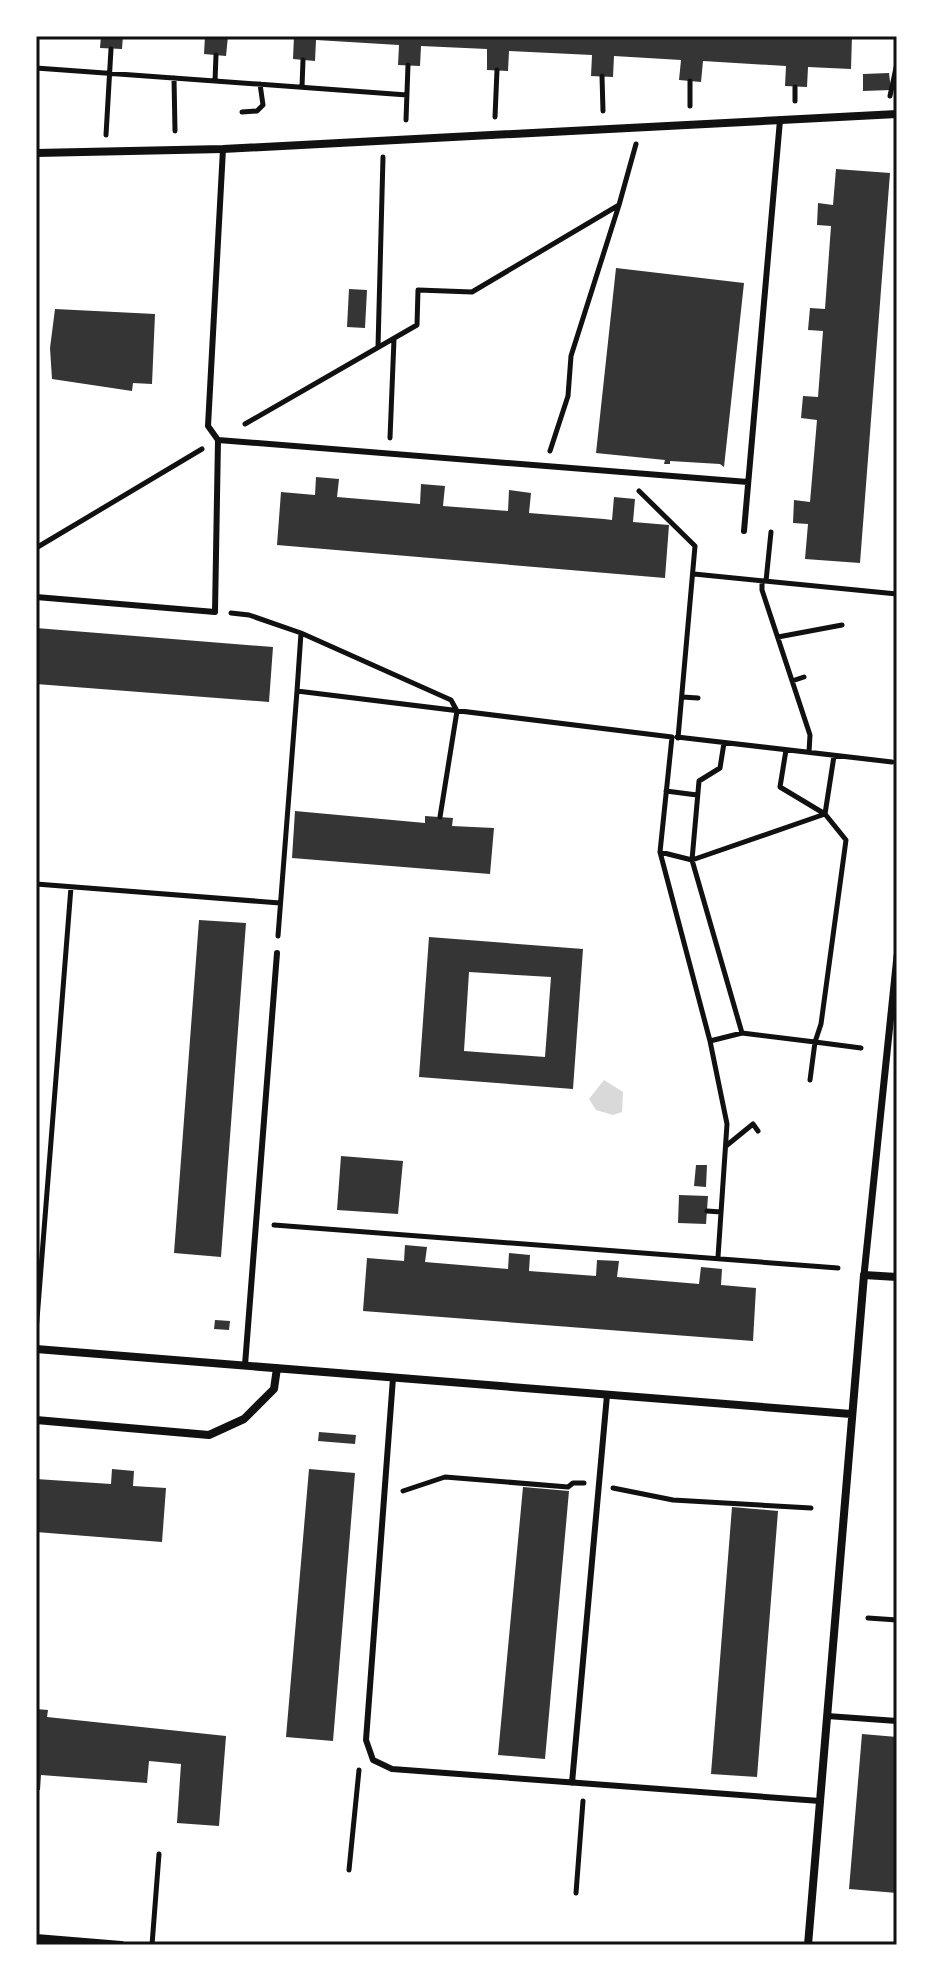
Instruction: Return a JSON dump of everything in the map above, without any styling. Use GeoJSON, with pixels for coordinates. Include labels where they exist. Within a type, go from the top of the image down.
{"type":"FeatureCollection","features":[{"type":"Feature","properties":{"kind":"street"},"geometry":{"type":"LineString","coordinates":[[36,153],[223,149],[897,114]]}},
{"type":"Feature","properties":{"kind":"street"},"geometry":{"type":"LineString","coordinates":[[808,1945],[851,1414],[897,956]]}},
{"type":"Feature","properties":{"kind":"street"},"geometry":{"type":"LineString","coordinates":[[864,1275],[897,1277]]}},
{"type":"Feature","properties":{"kind":"street"},"geometry":{"type":"LineString","coordinates":[[36,1349],[851,1414]]}},
{"type":"Feature","properties":{"kind":"street"},"geometry":{"type":"LineString","coordinates":[[36,1420],[209,1435],[244,1419],[274,1389],[277,1368]]}},
{"type":"Feature","properties":{"kind":"street"},"geometry":{"type":"LineString","coordinates":[[36,1938],[121,1945]]}},
{"type":"Feature","properties":{"kind":"lane"},"geometry":{"type":"LineString","coordinates":[[744,531],[780,120]]}},
{"type":"Feature","properties":{"kind":"lane"},"geometry":{"type":"LineString","coordinates":[[36,597],[215,612],[218,440],[208,426],[223,149]]}},
{"type":"Feature","properties":{"kind":"lane"},"geometry":{"type":"LineString","coordinates":[[218,440],[748,482]]}},
{"type":"Feature","properties":{"kind":"lane"},"geometry":{"type":"LineString","coordinates":[[245,1365],[277,953]]}},
{"type":"Feature","properties":{"kind":"lane"},"geometry":{"type":"LineString","coordinates":[[393,1378],[367,1751],[381,1766],[820,1801]]}},
{"type":"Feature","properties":{"kind":"lane"},"geometry":{"type":"LineString","coordinates":[[572,1783],[607,1395]]}},
{"type":"Feature","properties":{"kind":"lane"},"geometry":{"type":"LineString","coordinates":[[827,1716],[897,1721]]}},
{"type":"Feature","properties":{"kind":"path"},"geometry":{"type":"LineString","coordinates":[[106,135],[111,49]]}},
{"type":"Feature","properties":{"kind":"path"},"geometry":{"type":"LineString","coordinates":[[215,81],[216,55]]}},
{"type":"Feature","properties":{"kind":"path"},"geometry":{"type":"LineString","coordinates":[[302,87],[303,60]]}},
{"type":"Feature","properties":{"kind":"path"},"geometry":{"type":"LineString","coordinates":[[890,96],[897,63]]}},
{"type":"Feature","properties":{"kind":"path"},"geometry":{"type":"LineString","coordinates":[[406,122],[408,65]]}},
{"type":"Feature","properties":{"kind":"path"},"geometry":{"type":"LineString","coordinates":[[36,68],[407,95]]}},
{"type":"Feature","properties":{"kind":"path"},"geometry":{"type":"LineString","coordinates":[[495,117],[497,70]]}},
{"type":"Feature","properties":{"kind":"path"},"geometry":{"type":"LineString","coordinates":[[602,76],[603,111]]}},
{"type":"Feature","properties":{"kind":"path"},"geometry":{"type":"LineString","coordinates":[[174,78],[175,132]]}},
{"type":"Feature","properties":{"kind":"path"},"geometry":{"type":"LineString","coordinates":[[690,81],[690,106]]}},
{"type":"Feature","properties":{"kind":"path"},"geometry":{"type":"LineString","coordinates":[[242,112],[257,111],[263,105],[260,84]]}},
{"type":"Feature","properties":{"kind":"path"},"geometry":{"type":"LineString","coordinates":[[795,87],[795,101]]}},
{"type":"Feature","properties":{"kind":"path"},"geometry":{"type":"LineString","coordinates":[[545,467],[568,396],[571,356],[641,127]]}},
{"type":"Feature","properties":{"kind":"path"},"geometry":{"type":"LineString","coordinates":[[378,348],[384,141]]}},
{"type":"Feature","properties":{"kind":"path"},"geometry":{"type":"LineString","coordinates":[[36,548],[417,325],[418,290],[472,292],[619,205]]}},
{"type":"Feature","properties":{"kind":"path"},"geometry":{"type":"LineString","coordinates":[[389,455],[394,339]]}},
{"type":"Feature","properties":{"kind":"path"},"geometry":{"type":"LineString","coordinates":[[622,474],[695,546],[682,697],[666,791],[660,852],[710,1041],[727,1124],[718,1257]]}},
{"type":"Feature","properties":{"kind":"path"},"geometry":{"type":"LineString","coordinates":[[771,532],[764,581],[768,621],[778,637],[810,735],[809,752]]}},
{"type":"Feature","properties":{"kind":"path"},"geometry":{"type":"LineString","coordinates":[[694,574],[897,594]]}},
{"type":"Feature","properties":{"kind":"path"},"geometry":{"type":"LineString","coordinates":[[215,612],[249,615],[301,633],[451,700],[457,711],[440,817]]}},
{"type":"Feature","properties":{"kind":"path"},"geometry":{"type":"LineString","coordinates":[[778,637],[842,625]]}},
{"type":"Feature","properties":{"kind":"path"},"geometry":{"type":"LineString","coordinates":[[277,953],[301,633]]}},
{"type":"Feature","properties":{"kind":"path"},"geometry":{"type":"LineString","coordinates":[[792,681],[804,677]]}},
{"type":"Feature","properties":{"kind":"path"},"geometry":{"type":"LineString","coordinates":[[297,691],[892,762]]}},
{"type":"Feature","properties":{"kind":"path"},"geometry":{"type":"LineString","coordinates":[[682,697],[698,698]]}},
{"type":"Feature","properties":{"kind":"path"},"geometry":{"type":"LineString","coordinates":[[724,743],[720,768],[699,781],[692,860],[742,1033]]}},
{"type":"Feature","properties":{"kind":"path"},"geometry":{"type":"LineString","coordinates":[[786,750],[780,787],[825,814],[846,840],[821,1024],[815,1042],[810,1080]]}},
{"type":"Feature","properties":{"kind":"path"},"geometry":{"type":"LineString","coordinates":[[825,814],[834,756]]}},
{"type":"Feature","properties":{"kind":"path"},"geometry":{"type":"LineString","coordinates":[[666,791],[697,795]]}},
{"type":"Feature","properties":{"kind":"path"},"geometry":{"type":"LineString","coordinates":[[660,852],[692,860],[825,814]]}},
{"type":"Feature","properties":{"kind":"path"},"geometry":{"type":"LineString","coordinates":[[36,884],[280,903]]}},
{"type":"Feature","properties":{"kind":"path"},"geometry":{"type":"LineString","coordinates":[[36,1333],[71,887]]}},
{"type":"Feature","properties":{"kind":"path"},"geometry":{"type":"LineString","coordinates":[[710,1041],[742,1033],[861,1048]]}},
{"type":"Feature","properties":{"kind":"path"},"geometry":{"type":"LineString","coordinates":[[725,1146],[753,1124],[758,1131]]}},
{"type":"Feature","properties":{"kind":"path"},"geometry":{"type":"LineString","coordinates":[[707,1211],[721,1212]]}},
{"type":"Feature","properties":{"kind":"path"},"geometry":{"type":"LineString","coordinates":[[257,1224],[838,1268]]}},
{"type":"Feature","properties":{"kind":"path"},"geometry":{"type":"LineString","coordinates":[[868,1618],[897,1620]]}},
{"type":"Feature","properties":{"kind":"path"},"geometry":{"type":"LineString","coordinates":[[349,1870],[359,1766],[367,1751]]}},
{"type":"Feature","properties":{"kind":"path"},"geometry":{"type":"LineString","coordinates":[[576,1893],[584,1784]]}},
{"type":"Feature","properties":{"kind":"path"},"geometry":{"type":"LineString","coordinates":[[152,1945],[159,1854]]}},
{"type":"Feature","properties":{"kind":"shaded area"},"geometry":{"type":"Polygon","coordinates":[[[604,1080],[623,1092],[622,1112],[613,1115],[596,1110],[589,1099],[604,1080]]]}},
{"type":"Feature","properties":{"kind":"building"},"geometry":{"type":"Polygon","coordinates":[[[101,36],[123,36],[122,49],[100,48],[101,36]]]}},
{"type":"Feature","properties":{"kind":"building"},"geometry":{"type":"Polygon","coordinates":[[[205,36],[228,36],[226,56],[204,54],[205,36]]]}},
{"type":"Feature","properties":{"kind":"building"},"geometry":{"type":"Polygon","coordinates":[[[294,36],[852,36],[851,69],[808,67],[807,87],[785,86],[786,66],[703,61],[701,82],[679,80],[681,60],[614,56],[613,77],[591,76],[592,55],[509,51],[508,71],[487,70],[487,49],[421,46],[420,66],[398,65],[399,45],[316,40],[315,61],[293,59],[294,36]]]}},
{"type":"Feature","properties":{"kind":"building"},"geometry":{"type":"Polygon","coordinates":[[[889,73],[891,90],[863,91],[863,74],[889,73]]]}},
{"type":"Feature","properties":{"kind":"building"},"geometry":{"type":"Polygon","coordinates":[[[836,169],[890,173],[860,563],[805,559],[808,524],[793,523],[794,500],[810,502],[817,420],[801,418],[803,396],[818,397],[823,331],[808,330],[810,308],[825,309],[831,226],[817,225],[818,203],[833,205],[836,169]]]}},
{"type":"Feature","properties":{"kind":"building"},"geometry":{"type":"Polygon","coordinates":[[[616,268],[744,283],[724,467],[720,464],[670,461],[670,464],[664,464],[665,460],[596,453],[616,268]]]}},
{"type":"Feature","properties":{"kind":"building"},"geometry":{"type":"Polygon","coordinates":[[[349,289],[367,290],[365,328],[347,327],[349,289]]]}},
{"type":"Feature","properties":{"kind":"building"},"geometry":{"type":"Polygon","coordinates":[[[55,309],[155,314],[152,384],[133,383],[132,391],[52,379],[50,348],[55,309]]]}},
{"type":"Feature","properties":{"kind":"building"},"geometry":{"type":"Polygon","coordinates":[[[316,477],[339,479],[337,497],[420,504],[421,484],[445,486],[443,506],[508,511],[509,490],[531,493],[529,513],[612,520],[614,497],[635,499],[633,522],[669,525],[665,578],[277,545],[281,492],[315,495],[316,477]]]}},
{"type":"Feature","properties":{"kind":"building"},"geometry":{"type":"Polygon","coordinates":[[[36,628],[273,647],[269,702],[36,684],[36,628]]]}},
{"type":"Feature","properties":{"kind":"building"},"geometry":{"type":"Polygon","coordinates":[[[295,811],[425,823],[425,816],[453,818],[452,826],[494,828],[490,874],[292,858],[295,811]]]}},
{"type":"Feature","properties":{"kind":"building"},"geometry":{"type":"Polygon","coordinates":[[[199,920],[246,923],[221,1257],[174,1253],[199,920]]]}},
{"type":"Feature","properties":{"kind":"building"},"geometry":{"type":"Polygon","coordinates":[[[429,937],[583,949],[573,1089],[419,1077],[429,937]],[[469,972],[464,1051],[545,1057],[551,977],[469,972]]]}},
{"type":"Feature","properties":{"kind":"building"},"geometry":{"type":"Polygon","coordinates":[[[341,1156],[403,1161],[398,1214],[337,1210],[341,1156]]]}},
{"type":"Feature","properties":{"kind":"building"},"geometry":{"type":"Polygon","coordinates":[[[696,1165],[707,1165],[706,1187],[694,1186],[696,1165]]]}},
{"type":"Feature","properties":{"kind":"building"},"geometry":{"type":"Polygon","coordinates":[[[679,1195],[708,1196],[706,1224],[678,1223],[679,1195]]]}},
{"type":"Feature","properties":{"kind":"building"},"geometry":{"type":"Polygon","coordinates":[[[405,1245],[427,1247],[425,1262],[508,1269],[509,1253],[530,1255],[529,1271],[596,1276],[597,1260],[619,1261],[617,1277],[699,1284],[701,1267],[722,1269],[721,1285],[756,1288],[753,1341],[363,1311],[367,1258],[404,1261],[405,1245]]]}},
{"type":"Feature","properties":{"kind":"building"},"geometry":{"type":"Polygon","coordinates":[[[215,1320],[230,1321],[229,1330],[214,1329],[215,1320]]]}},
{"type":"Feature","properties":{"kind":"building"},"geometry":{"type":"Polygon","coordinates":[[[319,1432],[356,1435],[355,1444],[318,1441],[319,1432]]]}},
{"type":"Feature","properties":{"kind":"building"},"geometry":{"type":"Polygon","coordinates":[[[112,1469],[134,1471],[133,1486],[166,1488],[162,1542],[36,1532],[36,1479],[111,1484],[112,1469]]]}},
{"type":"Feature","properties":{"kind":"building"},"geometry":{"type":"Polygon","coordinates":[[[309,1469],[355,1473],[333,1741],[286,1737],[309,1469]]]}},
{"type":"Feature","properties":{"kind":"building"},"geometry":{"type":"Polygon","coordinates":[[[523,1487],[569,1491],[545,1759],[498,1755],[523,1487]]]}},
{"type":"Feature","properties":{"kind":"building"},"geometry":{"type":"Polygon","coordinates":[[[732,1507],[778,1511],[757,1777],[711,1774],[732,1507]]]}},
{"type":"Feature","properties":{"kind":"building"},"geometry":{"type":"Polygon","coordinates":[[[36,1709],[48,1710],[47,1717],[226,1736],[219,1826],[177,1823],[181,1764],[149,1761],[147,1783],[41,1775],[40,1790],[36,1790],[36,1709]]]}},
{"type":"Feature","properties":{"kind":"building"},"geometry":{"type":"Polygon","coordinates":[[[862,1734],[897,1737],[897,1893],[849,1889],[862,1734]]]}}]}
